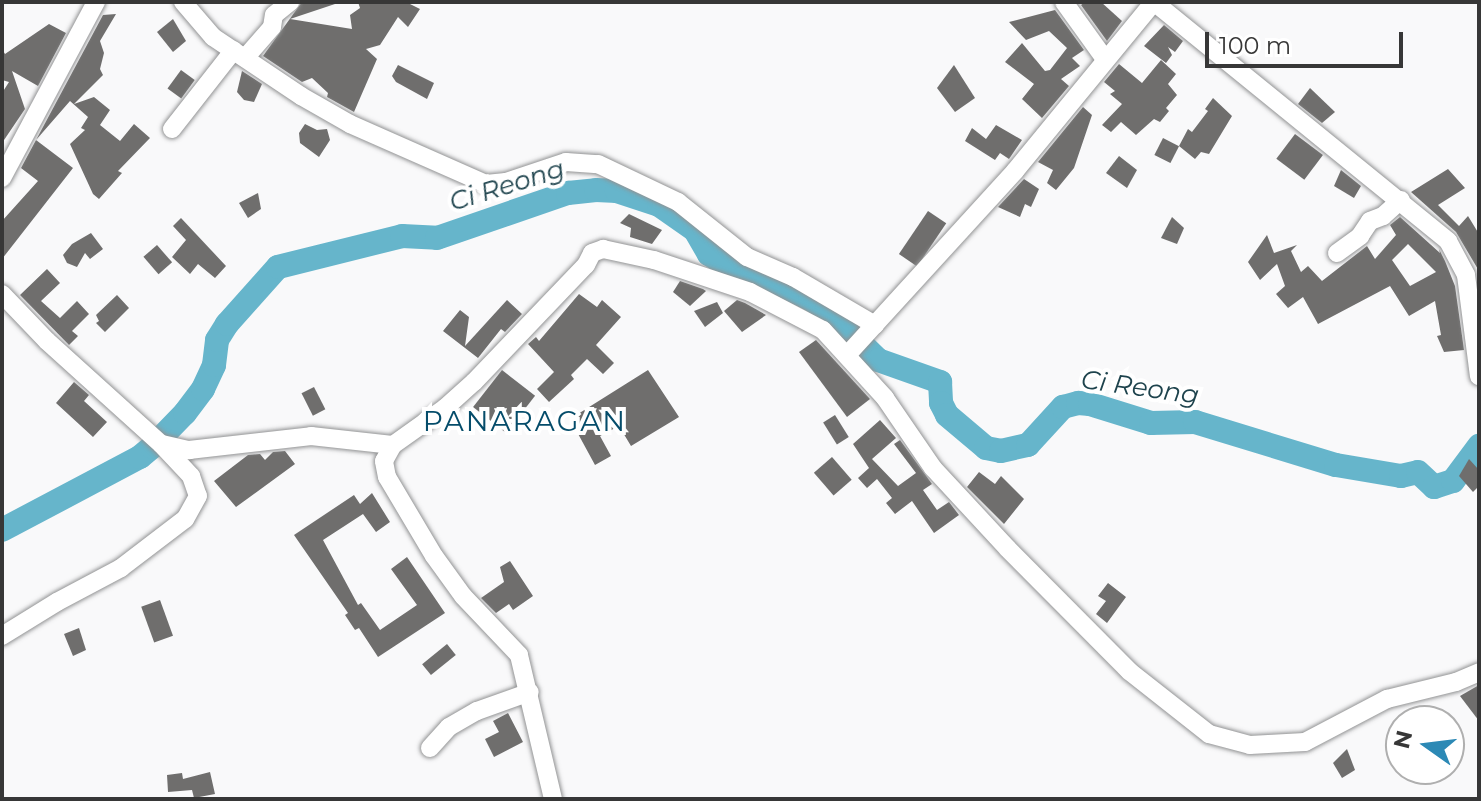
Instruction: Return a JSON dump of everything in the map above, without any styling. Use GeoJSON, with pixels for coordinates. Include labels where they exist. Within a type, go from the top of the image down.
{"type":"FeatureCollection","features":[{"type":"Feature","properties":{"kind":"street"},"geometry":{"type":"LineString","coordinates":[[2,178],[96,2]]}},
{"type":"Feature","properties":{"kind":"street"},"geometry":{"type":"LineString","coordinates":[[183,2],[213,37],[340,118],[477,182],[495,184],[566,162],[598,164],[678,202],[747,257],[793,277],[873,328]]}},
{"type":"Feature","properties":{"kind":"street"},"geometry":{"type":"LineString","coordinates":[[172,129],[240,54],[272,27],[274,15],[290,2]]}},
{"type":"Feature","properties":{"kind":"street"},"geometry":{"type":"LineString","coordinates":[[1064,2],[1105,59]]}},
{"type":"Feature","properties":{"kind":"street"},"geometry":{"type":"LineString","coordinates":[[852,350],[1032,151],[1154,2],[1438,230],[1459,256],[1466,275],[1479,376]]}},
{"type":"Feature","properties":{"kind":"street"},"geometry":{"type":"LineString","coordinates":[[1337,253],[1360,236],[1370,221],[1383,216],[1401,200]]}},
{"type":"Feature","properties":{"kind":"street"},"geometry":{"type":"LineString","coordinates":[[553,799],[519,655],[463,596],[387,477],[384,461],[393,445],[445,408],[474,382],[586,265],[592,253],[603,249],[654,260],[750,292],[804,318],[852,350],[933,468],[1008,549],[1140,682],[1209,734],[1250,745],[1305,742],[1387,699],[1445,686],[1479,672]]}},
{"type":"Feature","properties":{"kind":"street"},"geometry":{"type":"LineString","coordinates":[[2,294],[47,341],[154,438],[197,486],[196,505],[185,519],[121,568],[2,636]]}},
{"type":"Feature","properties":{"kind":"street"},"geometry":{"type":"LineString","coordinates":[[154,438],[189,450],[311,436],[358,438],[393,445]]}},
{"type":"Feature","properties":{"kind":"street"},"geometry":{"type":"LineString","coordinates":[[430,748],[449,727],[477,711],[530,692]]}},
{"type":"Feature","properties":{"kind":"building"},"geometry":{"type":"Polygon","coordinates":[[[302,2],[335,4],[290,19],[352,29],[350,15],[360,8],[358,2],[410,4],[420,9],[408,27],[398,17],[380,45],[366,49],[377,59],[354,112],[327,97],[328,93],[312,78],[302,82],[263,56],[302,2]]]}},
{"type":"Feature","properties":{"kind":"building"},"geometry":{"type":"Polygon","coordinates":[[[1101,2],[1122,21],[1107,41],[1081,5],[1101,2]]]}},
{"type":"Feature","properties":{"kind":"building"},"geometry":{"type":"Polygon","coordinates":[[[1055,10],[1084,50],[1072,58],[1080,66],[1061,79],[1069,86],[1042,118],[1022,99],[1034,84],[1005,62],[1022,43],[1045,71],[1050,70],[1067,48],[1049,31],[1026,40],[1009,22],[1055,10]]]}},
{"type":"Feature","properties":{"kind":"building"},"geometry":{"type":"Polygon","coordinates":[[[116,14],[100,41],[104,53],[100,69],[103,75],[74,104],[94,97],[110,110],[100,125],[120,141],[134,124],[150,138],[118,171],[122,173],[99,199],[93,194],[70,144],[85,130],[81,128],[88,117],[70,101],[36,140],[103,15],[116,14]]]}},
{"type":"Feature","properties":{"kind":"building"},"geometry":{"type":"Polygon","coordinates":[[[173,19],[186,41],[173,52],[157,32],[173,19]]]}},
{"type":"Feature","properties":{"kind":"building"},"geometry":{"type":"Polygon","coordinates":[[[49,24],[66,33],[38,86],[12,71],[25,109],[2,143],[2,93],[9,82],[2,80],[2,49],[5,54],[49,24]]]}},
{"type":"Feature","properties":{"kind":"building"},"geometry":{"type":"Polygon","coordinates":[[[1164,25],[1183,41],[1175,52],[1168,47],[1172,55],[1166,63],[1144,46],[1164,25]]]}},
{"type":"Feature","properties":{"kind":"building"},"geometry":{"type":"Polygon","coordinates":[[[1161,60],[1176,74],[1168,84],[1177,95],[1160,122],[1154,119],[1136,135],[1121,122],[1111,132],[1102,125],[1122,104],[1110,94],[1115,91],[1104,82],[1119,64],[1142,83],[1161,60]]]}},
{"type":"Feature","properties":{"kind":"building"},"geometry":{"type":"Polygon","coordinates":[[[398,65],[434,83],[427,99],[396,82],[392,76],[398,65]]]}},
{"type":"Feature","properties":{"kind":"building"},"geometry":{"type":"Polygon","coordinates":[[[954,65],[975,98],[955,112],[937,88],[954,65]]]}},
{"type":"Feature","properties":{"kind":"building"},"geometry":{"type":"Polygon","coordinates":[[[181,70],[195,80],[181,99],[167,89],[181,70]]]}},
{"type":"Feature","properties":{"kind":"building"},"geometry":{"type":"Polygon","coordinates":[[[242,71],[262,84],[254,102],[244,100],[237,92],[242,71]]]}},
{"type":"Feature","properties":{"kind":"building"},"geometry":{"type":"Polygon","coordinates":[[[1310,88],[1335,112],[1322,123],[1298,104],[1310,88]]]}},
{"type":"Feature","properties":{"kind":"building"},"geometry":{"type":"Polygon","coordinates":[[[1213,98],[1232,116],[1209,154],[1201,152],[1195,159],[1179,146],[1188,129],[1192,132],[1208,111],[1205,109],[1213,98]]]}},
{"type":"Feature","properties":{"kind":"building"},"geometry":{"type":"Polygon","coordinates":[[[1083,107],[1092,115],[1074,168],[1056,190],[1047,183],[1053,170],[1038,162],[1083,107]]]}},
{"type":"Feature","properties":{"kind":"building"},"geometry":{"type":"Polygon","coordinates":[[[305,124],[317,130],[327,129],[330,140],[319,157],[300,143],[299,133],[305,124]]]}},
{"type":"Feature","properties":{"kind":"building"},"geometry":{"type":"Polygon","coordinates":[[[996,125],[1022,140],[1009,159],[1000,153],[995,160],[965,141],[972,128],[986,139],[996,125]]]}},
{"type":"Feature","properties":{"kind":"building"},"geometry":{"type":"Polygon","coordinates":[[[1295,134],[1323,155],[1304,180],[1276,159],[1295,134]]]}},
{"type":"Feature","properties":{"kind":"building"},"geometry":{"type":"Polygon","coordinates":[[[1163,138],[1179,146],[1170,163],[1154,155],[1163,138]]]}},
{"type":"Feature","properties":{"kind":"building"},"geometry":{"type":"Polygon","coordinates":[[[36,140],[73,168],[2,259],[2,221],[38,181],[21,168],[36,140]]]}},
{"type":"Feature","properties":{"kind":"building"},"geometry":{"type":"Polygon","coordinates":[[[1119,156],[1137,170],[1127,188],[1106,173],[1119,156]]]}},
{"type":"Feature","properties":{"kind":"building"},"geometry":{"type":"Polygon","coordinates":[[[1448,169],[1465,188],[1438,205],[1459,226],[1468,216],[1479,234],[1479,271],[1456,232],[1411,192],[1448,169]]]}},
{"type":"Feature","properties":{"kind":"building"},"geometry":{"type":"Polygon","coordinates":[[[1341,170],[1361,186],[1354,198],[1334,186],[1341,170]]]}},
{"type":"Feature","properties":{"kind":"building"},"geometry":{"type":"Polygon","coordinates":[[[1024,179],[1039,189],[1031,207],[1025,204],[1020,217],[998,207],[1024,179]]]}},
{"type":"Feature","properties":{"kind":"building"},"geometry":{"type":"Polygon","coordinates":[[[258,193],[261,209],[248,218],[239,203],[258,193]]]}},
{"type":"Feature","properties":{"kind":"building"},"geometry":{"type":"Polygon","coordinates":[[[928,211],[946,223],[917,266],[899,254],[928,211]]]}},
{"type":"Feature","properties":{"kind":"building"},"geometry":{"type":"Polygon","coordinates":[[[629,214],[662,230],[652,244],[630,237],[631,228],[620,223],[629,214]]]}},
{"type":"Feature","properties":{"kind":"building"},"geometry":{"type":"Polygon","coordinates":[[[1172,217],[1184,228],[1177,244],[1161,238],[1172,217]]]}},
{"type":"Feature","properties":{"kind":"building"},"geometry":{"type":"Polygon","coordinates":[[[1400,217],[1440,253],[1439,249],[1455,286],[1464,350],[1444,352],[1437,336],[1441,335],[1435,301],[1409,316],[1390,286],[1318,324],[1303,297],[1288,308],[1276,294],[1285,286],[1277,264],[1260,280],[1248,262],[1267,235],[1274,253],[1297,245],[1291,251],[1301,272],[1308,266],[1322,281],[1367,246],[1375,259],[1396,235],[1390,225],[1400,217]],[[1408,244],[1392,260],[1410,286],[1436,272],[1408,244]]]}},
{"type":"Feature","properties":{"kind":"building"},"geometry":{"type":"Polygon","coordinates":[[[181,218],[226,266],[215,278],[198,264],[190,274],[172,257],[186,240],[173,226],[181,218]]]}},
{"type":"Feature","properties":{"kind":"building"},"geometry":{"type":"Polygon","coordinates":[[[91,233],[103,249],[90,259],[85,253],[77,267],[67,263],[63,255],[72,244],[91,233]]]}},
{"type":"Feature","properties":{"kind":"building"},"geometry":{"type":"Polygon","coordinates":[[[157,245],[172,262],[159,274],[143,257],[157,245]]]}},
{"type":"Feature","properties":{"kind":"building"},"geometry":{"type":"Polygon","coordinates":[[[47,269],[60,283],[41,301],[60,318],[77,301],[89,314],[72,331],[78,336],[69,345],[20,295],[47,269]]]}},
{"type":"Feature","properties":{"kind":"building"},"geometry":{"type":"Polygon","coordinates":[[[680,281],[706,291],[690,306],[673,292],[680,281]]]}},
{"type":"Feature","properties":{"kind":"building"},"geometry":{"type":"Polygon","coordinates":[[[579,294],[597,307],[602,300],[621,317],[596,345],[614,363],[603,374],[587,359],[571,375],[574,379],[549,402],[537,389],[554,372],[528,344],[536,337],[539,341],[579,294]]]}},
{"type":"Feature","properties":{"kind":"building"},"geometry":{"type":"Polygon","coordinates":[[[117,295],[129,308],[105,332],[96,323],[99,321],[96,315],[117,295]]]}},
{"type":"Feature","properties":{"kind":"building"},"geometry":{"type":"Polygon","coordinates":[[[507,300],[522,314],[505,332],[501,329],[478,358],[443,331],[460,310],[469,317],[465,346],[507,300]]]}},
{"type":"Feature","properties":{"kind":"building"},"geometry":{"type":"Polygon","coordinates":[[[737,300],[766,315],[742,332],[724,311],[737,300]]]}},
{"type":"Feature","properties":{"kind":"building"},"geometry":{"type":"Polygon","coordinates":[[[717,302],[723,313],[705,327],[694,311],[717,302]]]}},
{"type":"Feature","properties":{"kind":"building"},"geometry":{"type":"Polygon","coordinates":[[[816,340],[870,399],[847,417],[799,352],[816,340]]]}},
{"type":"Feature","properties":{"kind":"building"},"geometry":{"type":"Polygon","coordinates":[[[502,370],[535,396],[506,433],[473,407],[502,370]]]}},
{"type":"Feature","properties":{"kind":"building"},"geometry":{"type":"Polygon","coordinates":[[[648,370],[679,417],[631,446],[619,426],[600,436],[611,456],[595,465],[570,419],[648,370]]]}},
{"type":"Feature","properties":{"kind":"building"},"geometry":{"type":"Polygon","coordinates":[[[74,382],[89,395],[84,401],[107,422],[93,437],[56,403],[74,382]]]}},
{"type":"Feature","properties":{"kind":"building"},"geometry":{"type":"Polygon","coordinates":[[[314,387],[325,409],[313,416],[302,393],[314,387]]]}},
{"type":"Feature","properties":{"kind":"building"},"geometry":{"type":"Polygon","coordinates":[[[835,415],[849,437],[837,444],[823,422],[835,415]]]}},
{"type":"Feature","properties":{"kind":"building"},"geometry":{"type":"Polygon","coordinates":[[[880,420],[896,438],[872,459],[898,486],[916,473],[894,444],[900,440],[932,484],[923,490],[937,510],[949,502],[959,515],[934,533],[912,501],[895,514],[886,503],[892,498],[877,479],[867,488],[858,478],[869,468],[853,444],[880,420]]]}},
{"type":"Feature","properties":{"kind":"building"},"geometry":{"type":"Polygon","coordinates":[[[285,451],[295,464],[236,507],[214,481],[248,455],[260,454],[265,460],[273,452],[285,451]]]}},
{"type":"Feature","properties":{"kind":"building"},"geometry":{"type":"Polygon","coordinates":[[[832,457],[852,480],[834,495],[814,473],[832,457]]]}},
{"type":"Feature","properties":{"kind":"building"},"geometry":{"type":"Polygon","coordinates":[[[1469,459],[1479,470],[1479,486],[1473,492],[1459,476],[1469,459]]]}},
{"type":"Feature","properties":{"kind":"building"},"geometry":{"type":"Polygon","coordinates":[[[979,472],[995,484],[1001,476],[1024,499],[1004,524],[967,487],[979,472]]]}},
{"type":"Feature","properties":{"kind":"building"},"geometry":{"type":"Polygon","coordinates":[[[372,493],[390,522],[376,532],[363,514],[323,540],[358,605],[361,603],[380,630],[417,605],[391,569],[407,557],[445,613],[378,657],[359,628],[355,630],[345,615],[348,613],[294,535],[354,495],[360,504],[372,493]]]}},
{"type":"Feature","properties":{"kind":"building"},"geometry":{"type":"Polygon","coordinates":[[[510,561],[533,596],[513,610],[509,604],[496,613],[481,598],[504,582],[500,567],[510,561]]]}},
{"type":"Feature","properties":{"kind":"building"},"geometry":{"type":"Polygon","coordinates":[[[1108,583],[1126,597],[1107,623],[1096,614],[1106,601],[1098,596],[1108,583]]]}},
{"type":"Feature","properties":{"kind":"building"},"geometry":{"type":"Polygon","coordinates":[[[160,600],[173,636],[154,643],[141,607],[160,600]]]}},
{"type":"Feature","properties":{"kind":"building"},"geometry":{"type":"Polygon","coordinates":[[[79,628],[86,650],[73,656],[64,634],[79,628]]]}},
{"type":"Feature","properties":{"kind":"building"},"geometry":{"type":"Polygon","coordinates":[[[447,644],[456,655],[431,675],[422,664],[447,644]]]}},
{"type":"Feature","properties":{"kind":"building"},"geometry":{"type":"Polygon","coordinates":[[[1479,685],[1479,721],[1460,696],[1479,685]]]}},
{"type":"Feature","properties":{"kind":"building"},"geometry":{"type":"Polygon","coordinates":[[[508,713],[523,742],[494,757],[485,739],[499,732],[493,721],[508,713]]]}},
{"type":"Feature","properties":{"kind":"building"},"geometry":{"type":"Polygon","coordinates":[[[1347,749],[1355,770],[1342,778],[1333,763],[1347,749]]]}},
{"type":"Feature","properties":{"kind":"building"},"geometry":{"type":"Polygon","coordinates":[[[210,772],[215,794],[194,798],[192,790],[168,792],[167,775],[182,773],[183,779],[210,772]]]}},
{"type":"Feature","properties":{"kind":"waterway","name":"Ci Reong"},"geometry":{"type":"LineString","coordinates":[[2,530],[140,457],[152,447],[203,389],[214,365],[217,340],[227,324],[278,267],[402,236],[437,238],[568,193],[596,190],[617,191],[659,205],[695,230],[709,254],[744,277],[781,285],[810,299],[827,310],[878,360],[940,382],[941,403],[947,415],[986,448],[1001,451],[1028,445],[1063,407],[1078,403],[1151,423],[1195,422],[1336,465],[1401,476],[1418,472],[1434,487],[1453,481],[1479,446]]}},
{"type":"Feature","properties":{"kind":"district","name":"PANARAGAN"},"geometry":{"type":"Point","coordinates":[525,421]}}]}
